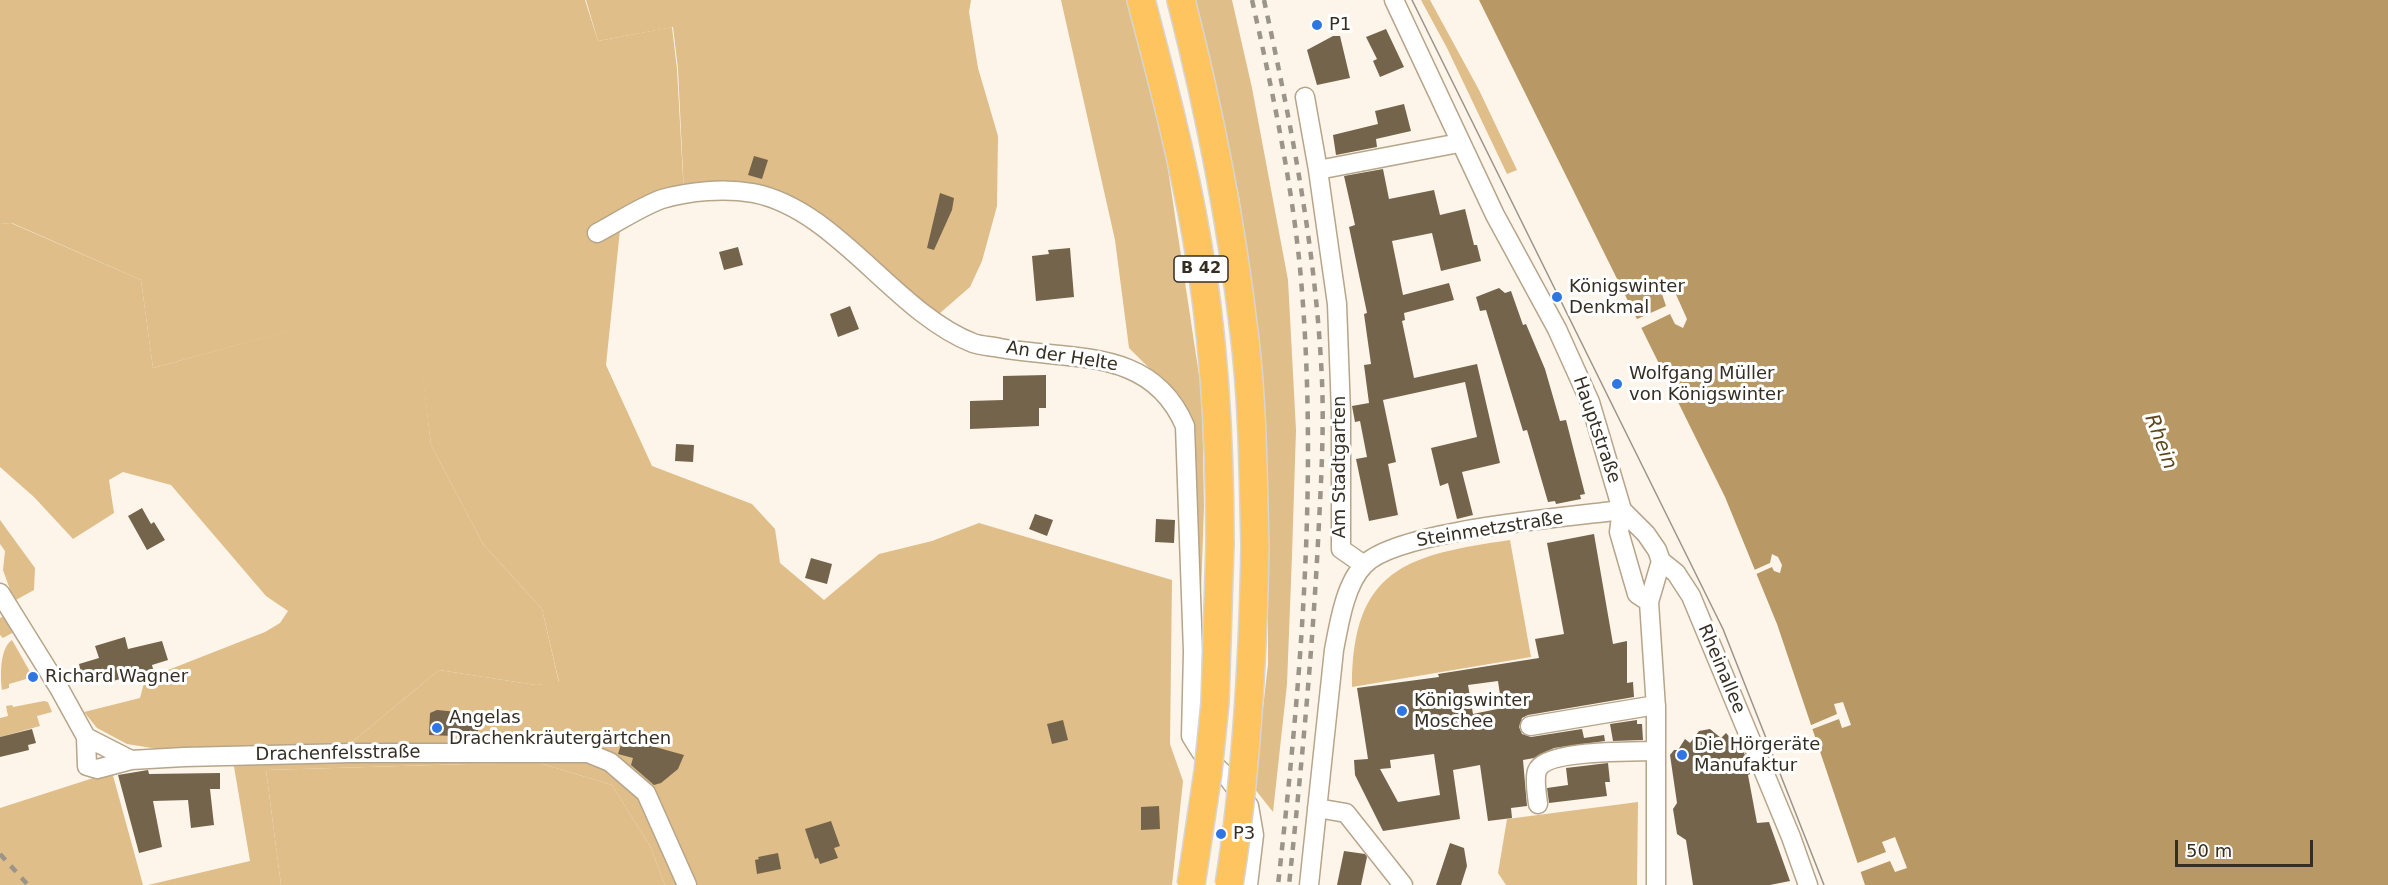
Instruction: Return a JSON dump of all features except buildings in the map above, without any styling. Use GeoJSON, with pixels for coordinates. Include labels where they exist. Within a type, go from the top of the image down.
{"type":"FeatureCollection","features":[{"type":"Feature","properties":{"kind":"highway","name":"B 42"},"geometry":{"type":"LineString","coordinates":[[1141,0],[1178,149],[1197,240],[1211,337],[1220,470],[1215,703],[1208,772],[1191,885]]}},
{"type":"Feature","properties":{"kind":"highway","name":"B 42"},"geometry":{"type":"LineString","coordinates":[[1181,0],[1214,141],[1244,332],[1250,402],[1255,546],[1254,620],[1244,773],[1229,885]]}},
{"type":"Feature","properties":{"kind":"street","name":"Hauptstraße"},"geometry":{"type":"LineString","coordinates":[[1394,0],[1460,143],[1557,329],[1590,402],[1622,510],[1646,534],[1657,550],[1661,561]]}},
{"type":"Feature","properties":{"kind":"street","name":"Am Stadtgarten"},"geometry":{"type":"LineString","coordinates":[[1305,97],[1337,304],[1341,413],[1341,549],[1364,565]]}},
{"type":"Feature","properties":{"kind":"street"},"geometry":{"type":"LineString","coordinates":[[1318,170],[1460,143]]}},
{"type":"Feature","properties":{"kind":"street","name":"An der Helte"},"geometry":{"type":"LineString","coordinates":[[597,232],[662,200],[730,190],[755,193],[803,212],[931,320],[974,343],[1023,352],[1081,358],[1132,368],[1153,381],[1173,404],[1185,426],[1193,652],[1191,736],[1201,752],[1228,778],[1249,806],[1254,835],[1248,885]]}},
{"type":"Feature","properties":{"kind":"street"},"geometry":{"type":"LineString","coordinates":[[1622,510],[1619,532],[1637,594],[1649,602]]}},
{"type":"Feature","properties":{"kind":"street","name":"Steinmetzstraße"},"geometry":{"type":"LineString","coordinates":[[1364,565],[1380,553],[1399,546],[1461,531],[1622,510]]}},
{"type":"Feature","properties":{"kind":"street"},"geometry":{"type":"LineString","coordinates":[[1656,885],[1656,705],[1649,602],[1661,561]]}},
{"type":"Feature","properties":{"kind":"street","name":"Rheinallee"},"geometry":{"type":"LineString","coordinates":[[1661,561],[1676,573],[1691,596],[1791,837],[1808,885]]}},
{"type":"Feature","properties":{"kind":"street"},"geometry":{"type":"LineString","coordinates":[[1309,885],[1334,650],[1346,600],[1364,565]]}},
{"type":"Feature","properties":{"kind":"street","name":"Drachenfelsstraße"},"geometry":{"type":"LineString","coordinates":[[0,593],[47,667],[86,737],[87,766],[97,769],[131,760],[351,753],[588,753],[610,762],[646,793],[687,885]]}},
{"type":"Feature","properties":{"kind":"street"},"geometry":{"type":"LineString","coordinates":[[1530,726],[1656,705]]}},
{"type":"Feature","properties":{"kind":"street","name":"Drachenfelsstraße"},"geometry":{"type":"LineString","coordinates":[[86,737],[131,760]]}},
{"type":"Feature","properties":{"kind":"street"},"geometry":{"type":"LineString","coordinates":[[1538,804],[1538,771],[1542,764],[1552,759],[1603,753],[1656,751]]}},
{"type":"Feature","properties":{"kind":"street"},"geometry":{"type":"LineString","coordinates":[[1317,808],[1346,813],[1403,885]]}},
{"type":"Feature","properties":{"kind":"shaded area"},"geometry":{"type":"Polygon","coordinates":[[[0,0],[585,0],[598,41],[672,27],[677,69],[684,195],[621,220],[606,365],[652,466],[752,504],[775,529],[780,563],[824,600],[879,554],[932,541],[979,523],[1172,580],[1170,744],[1183,781],[1172,885],[665,885],[650,846],[612,785],[536,762],[266,770],[281,885],[148,885],[250,861],[231,749],[346,747],[439,670],[536,685],[559,682],[542,609],[483,544],[431,445],[413,297],[153,368],[141,280],[12,223],[0,224],[0,0]]]}},
{"type":"Feature","properties":{"kind":"shaded area"},"geometry":{"type":"Polygon","coordinates":[[[586,0],[971,0],[969,12],[978,68],[998,136],[997,206],[982,261],[970,287],[932,320],[777,200],[684,194],[678,69],[673,27],[598,41],[586,0]]]}},
{"type":"Feature","properties":{"kind":"shaded area"},"geometry":{"type":"Polygon","coordinates":[[[1061,0],[1128,0],[1166,156],[1202,395],[1204,507],[1200,620],[1197,630],[1192,418],[1179,398],[1129,348],[1115,240],[1061,0]]]}},
{"type":"Feature","properties":{"kind":"shaded area"},"geometry":{"type":"Polygon","coordinates":[[[1194,0],[1232,0],[1252,88],[1288,280],[1296,430],[1287,684],[1273,812],[1254,788],[1268,664],[1268,504],[1259,335],[1239,196],[1194,0]]]}},
{"type":"Feature","properties":{"kind":"shaded area"},"geometry":{"type":"Polygon","coordinates":[[[1421,0],[1430,0],[1479,90],[1517,170],[1507,174],[1447,48],[1421,0]]]}},
{"type":"Feature","properties":{"kind":"shaded area"},"geometry":{"type":"Polygon","coordinates":[[[11,223],[141,280],[153,368],[414,296],[431,445],[483,544],[542,609],[559,683],[536,685],[439,670],[346,747],[164,750],[127,744],[97,728],[84,712],[140,698],[145,679],[265,632],[280,623],[288,611],[266,596],[171,485],[123,472],[109,480],[114,513],[73,539],[34,497],[0,467],[0,224],[11,223]]]}},
{"type":"Feature","properties":{"kind":"shaded area"},"geometry":{"type":"Polygon","coordinates":[[[0,520],[35,568],[34,590],[14,601],[3,570],[5,551],[0,544],[0,520]]]}},
{"type":"Feature","properties":{"kind":"shaded area"},"geometry":{"type":"Polygon","coordinates":[[[1510,540],[1531,657],[1352,687],[1355,647],[1362,616],[1375,592],[1392,574],[1415,562],[1442,553],[1510,540]]]}},
{"type":"Feature","properties":{"kind":"shaded area"},"geometry":{"type":"Polygon","coordinates":[[[4,616],[14,632],[3,638],[0,635],[0,618],[4,616]]]}},
{"type":"Feature","properties":{"kind":"shaded area"},"geometry":{"type":"Polygon","coordinates":[[[12,640],[33,677],[9,684],[9,688],[2,690],[3,655],[12,640]]]}},
{"type":"Feature","properties":{"kind":"shaded area"},"geometry":{"type":"Polygon","coordinates":[[[48,702],[52,712],[37,716],[40,726],[0,737],[0,718],[8,716],[6,706],[12,705],[13,707],[48,702]]]}},
{"type":"Feature","properties":{"kind":"shaded area"},"geometry":{"type":"Polygon","coordinates":[[[536,762],[612,785],[650,846],[665,885],[281,885],[266,770],[536,762]]]}},
{"type":"Feature","properties":{"kind":"shaded area"},"geometry":{"type":"Polygon","coordinates":[[[112,772],[143,885],[0,885],[0,808],[112,772]]]}},
{"type":"Feature","properties":{"kind":"shaded area"},"geometry":{"type":"Polygon","coordinates":[[[1638,802],[1637,885],[1506,885],[1498,873],[1507,819],[1638,802]]]}},
{"type":"Feature","properties":{"kind":"water","name":"Rhein"},"geometry":{"type":"Polygon","coordinates":[[[1479,0],[2388,0],[2388,885],[1865,885],[1777,624],[1725,497],[1479,0]]]}},
{"type":"Feature","properties":{"kind":"pier"},"geometry":{"type":"Polygon","coordinates":[[[1666,287],[1674,290],[1687,319],[1683,328],[1675,324],[1670,314],[1639,329],[1635,320],[1666,306],[1662,294],[1666,287]]]}},
{"type":"Feature","properties":{"kind":"pier"},"geometry":{"type":"Polygon","coordinates":[[[1772,554],[1778,557],[1782,565],[1780,573],[1774,571],[1772,567],[1754,575],[1752,571],[1770,563],[1772,554]]]}},
{"type":"Feature","properties":{"kind":"pier"},"geometry":{"type":"Polygon","coordinates":[[[1843,702],[1851,725],[1842,728],[1839,719],[1810,730],[1809,726],[1837,714],[1834,704],[1843,702]]]}},
{"type":"Feature","properties":{"kind":"pier"},"geometry":{"type":"Polygon","coordinates":[[[1895,837],[1907,868],[1895,872],[1890,861],[1858,873],[1855,864],[1886,852],[1882,842],[1895,837]]]}},
{"type":"Feature","properties":{"kind":"tram line"},"geometry":{"type":"LineString","coordinates":[[1412,0],[1723,629],[1824,885]]}},
{"type":"Feature","properties":{"kind":"railway"},"geometry":{"type":"LineString","coordinates":[[1252,0],[1292,201],[1300,268],[1308,422],[1305,577],[1294,731],[1278,885]]}},
{"type":"Feature","properties":{"kind":"railway"},"geometry":{"type":"LineString","coordinates":[[1264,0],[1292,135],[1307,225],[1318,316],[1323,407],[1316,585],[1289,885]]}},
{"type":"Feature","properties":{"kind":"railway"},"geometry":{"type":"LineString","coordinates":[[0,854],[28,885]]}},
{"type":"Feature","properties":{"kind":"place","name":"P1"},"geometry":{"type":"Point","coordinates":[1317,25]}},
{"type":"Feature","properties":{"kind":"place","name":"Königswinter Denkmal"},"geometry":{"type":"Point","coordinates":[1557,297]}},
{"type":"Feature","properties":{"kind":"place","name":"Wolfgang Müller von Königswinter"},"geometry":{"type":"Point","coordinates":[1617,384]}},
{"type":"Feature","properties":{"kind":"place","name":"Richard Wagner"},"geometry":{"type":"Point","coordinates":[33,677]}},
{"type":"Feature","properties":{"kind":"place","name":"Königswinter Moschee"},"geometry":{"type":"Point","coordinates":[1402,711]}},
{"type":"Feature","properties":{"kind":"place","name":"Angelas Drachenkräutergärtchen"},"geometry":{"type":"Point","coordinates":[437,728]}},
{"type":"Feature","properties":{"kind":"place","name":"Die Hörgeräte Manufaktur"},"geometry":{"type":"Point","coordinates":[1682,755]}},
{"type":"Feature","properties":{"kind":"place","name":"P3"},"geometry":{"type":"Point","coordinates":[1221,834]}}]}
